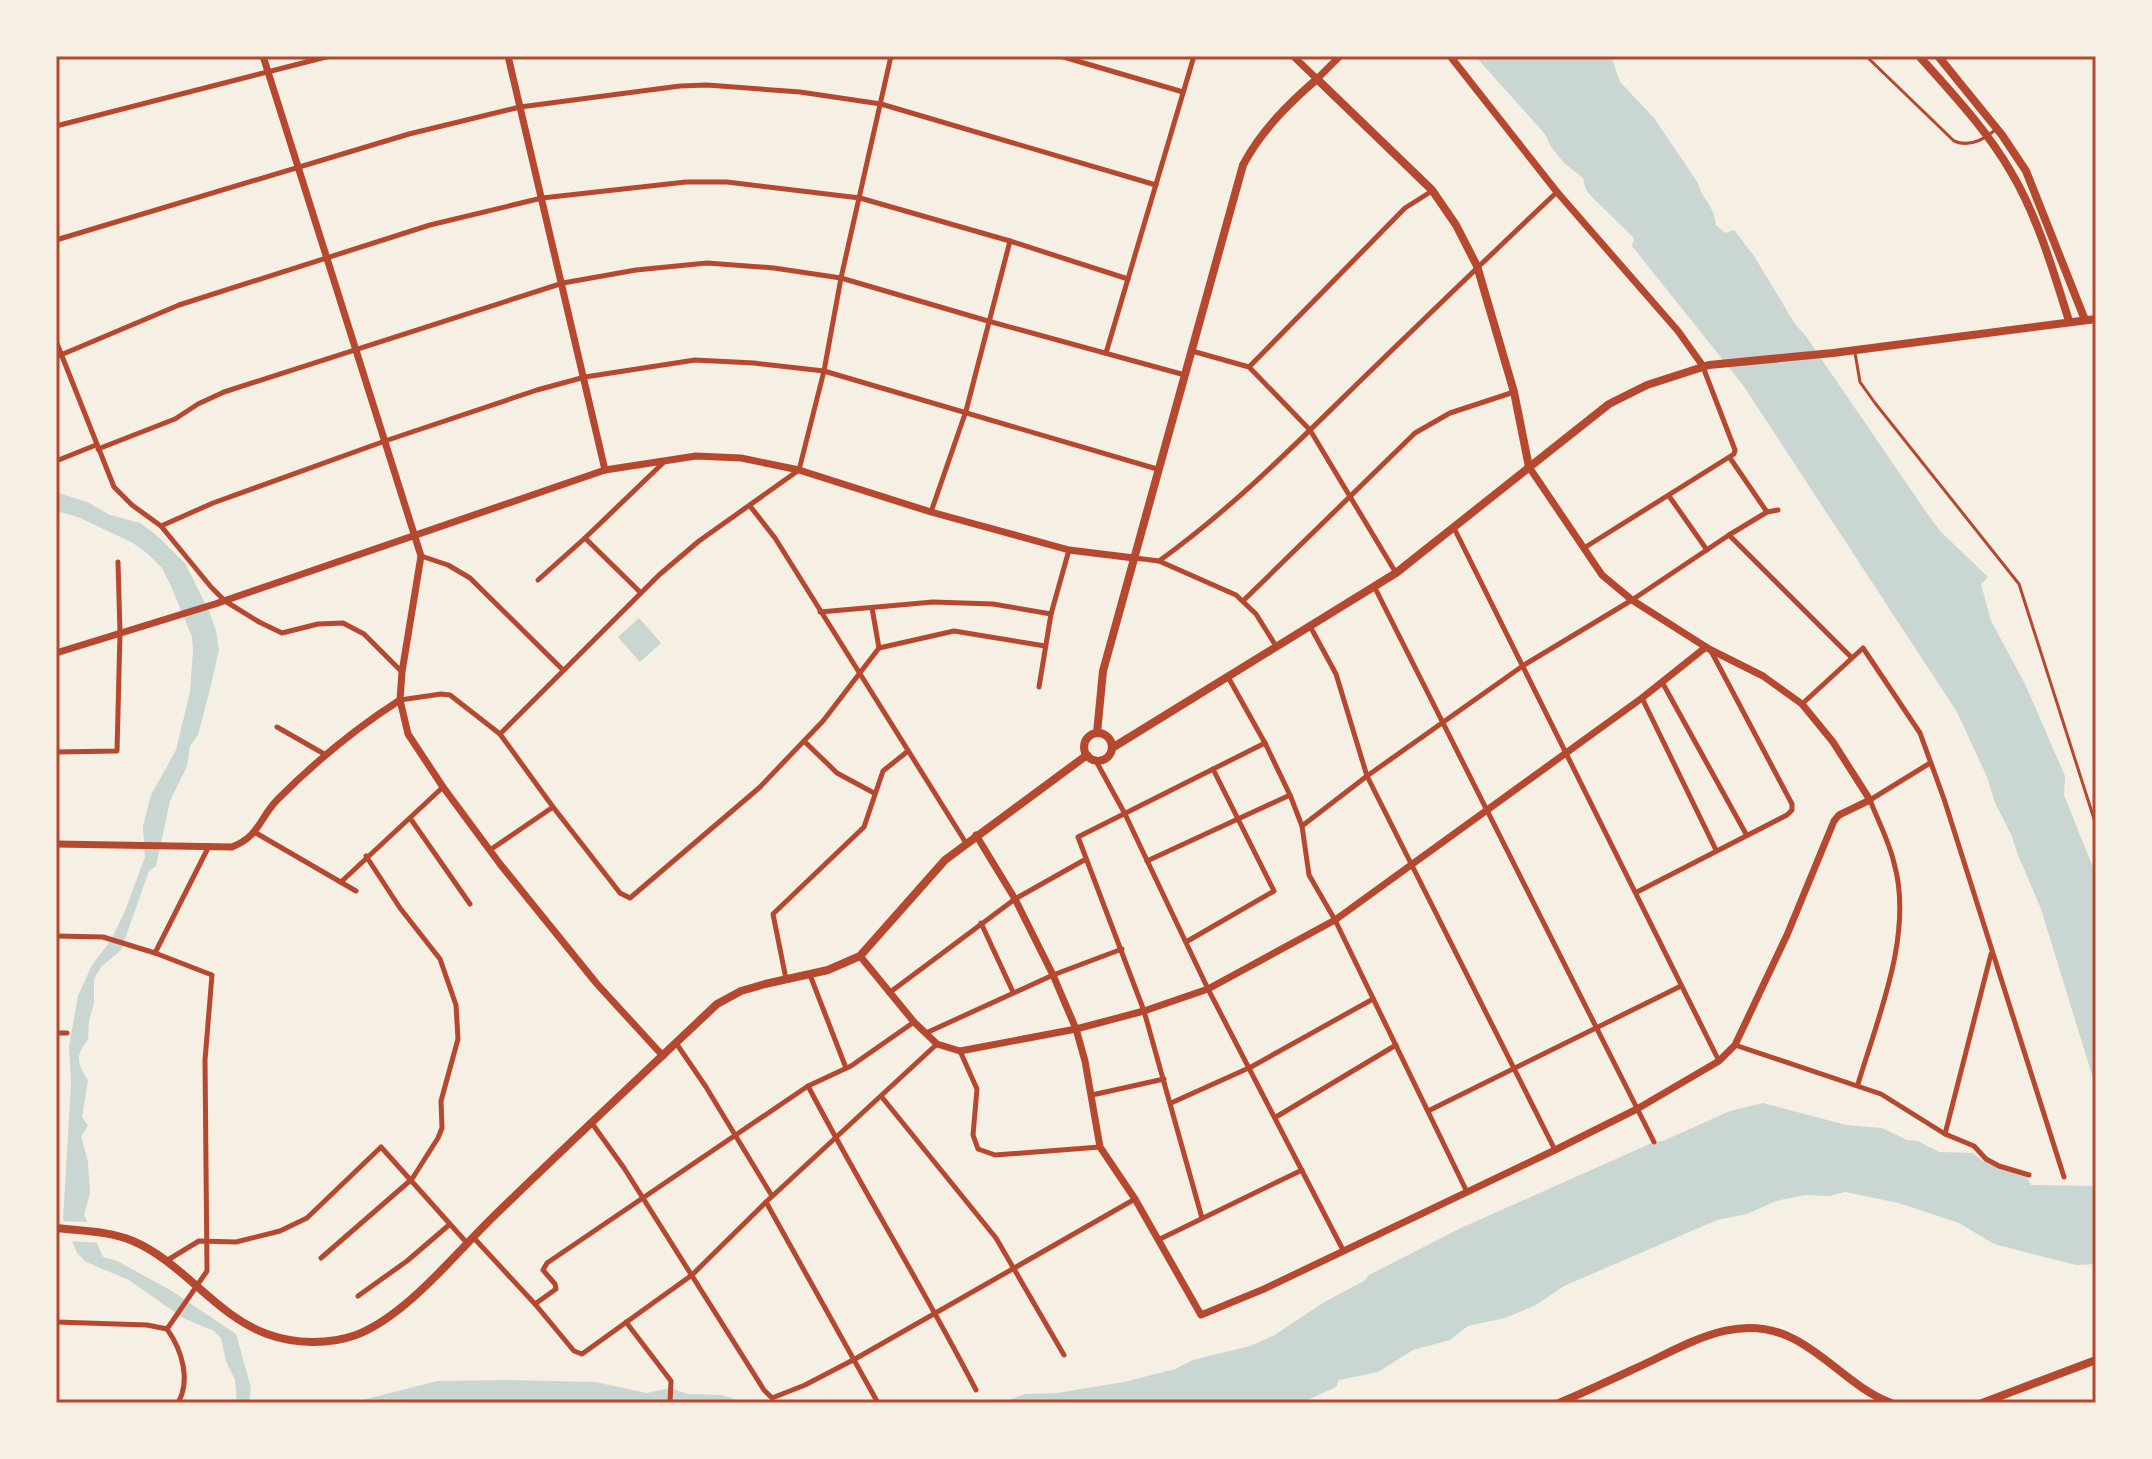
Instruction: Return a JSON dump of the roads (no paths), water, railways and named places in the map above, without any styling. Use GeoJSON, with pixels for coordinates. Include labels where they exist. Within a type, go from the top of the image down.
{"type":"FeatureCollection","features":[{"type":"Feature","properties":{"kind":"main road"},"geometry":{"type":"LineString","coordinates":[[1919,56],[1987,137],[2024,197],[2069,321]]}},
{"type":"Feature","properties":{"kind":"main road"},"geometry":{"type":"LineString","coordinates":[[1938,56],[2014,151],[2036,192],[2074,298],[2085,320]]}},
{"type":"Feature","properties":{"kind":"main road"},"geometry":{"type":"LineString","coordinates":[[1097,733],[1103,671],[1243,165],[1254,144],[1317,79],[1432,190],[1456,225],[1477,266],[1514,392],[1529,467]]}},
{"type":"Feature","properties":{"kind":"main road"},"geometry":{"type":"LineString","coordinates":[[1112,748],[1108,737],[1097,733],[1086,739],[1084,747],[1087,755],[1096,761],[1108,757],[1112,748],[1375,588],[1609,404],[1647,385],[1703,366],[1833,353],[2096,319]]}},
{"type":"Feature","properties":{"kind":"main road"},"geometry":{"type":"LineString","coordinates":[[58,1228],[109,1234],[134,1242],[165,1261],[218,1305],[267,1334],[310,1343],[356,1335],[397,1311],[717,1004],[741,991],[810,975],[860,956],[945,860],[1087,755]]}},
{"type":"Feature","properties":{"kind":"main road"},"geometry":{"type":"LineString","coordinates":[[1559,1403],[1692,1341],[1731,1329],[1750,1327],[1768,1329],[1792,1338],[1821,1356],[1867,1393],[1891,1403]]}},
{"type":"Feature","properties":{"kind":"main road"},"geometry":{"type":"LineString","coordinates":[[1982,1403],[2096,1360]]}},
{"type":"Feature","properties":{"kind":"street"},"geometry":{"type":"LineString","coordinates":[[263,56],[421,556],[402,672],[400,700],[408,734],[490,850],[597,984],[663,1056]]}},
{"type":"Feature","properties":{"kind":"street"},"geometry":{"type":"LineString","coordinates":[[56,126],[330,56]]}},
{"type":"Feature","properties":{"kind":"street"},"geometry":{"type":"LineString","coordinates":[[508,56],[605,470]]}},
{"type":"Feature","properties":{"kind":"street"},"geometry":{"type":"LineString","coordinates":[[500,734],[640,592],[699,541],[799,470],[824,371],[841,278],[891,56]]}},
{"type":"Feature","properties":{"kind":"street"},"geometry":{"type":"LineString","coordinates":[[1060,56],[1183,92]]}},
{"type":"Feature","properties":{"kind":"street"},"geometry":{"type":"LineString","coordinates":[[1106,353],[1194,56]]}},
{"type":"Feature","properties":{"kind":"street"},"geometry":{"type":"LineString","coordinates":[[1293,56],[1317,79],[1340,56]]}},
{"type":"Feature","properties":{"kind":"street"},"geometry":{"type":"LineString","coordinates":[[1450,56],[1557,192],[1678,331],[1703,366],[1735,450],[1730,458],[1584,548]]}},
{"type":"Feature","properties":{"kind":"street"},"geometry":{"type":"LineString","coordinates":[[1927,65],[1938,56]]}},
{"type":"Feature","properties":{"kind":"street"},"geometry":{"type":"LineString","coordinates":[[56,240],[297,165],[409,134],[520,107],[680,86],[800,92],[881,104],[1156,185]]}},
{"type":"Feature","properties":{"kind":"street"},"geometry":{"type":"LineString","coordinates":[[59,356],[179,305],[430,225],[542,198],[709,181],[860,198],[1128,279]]}},
{"type":"Feature","properties":{"kind":"street"},"geometry":{"type":"LineString","coordinates":[[1249,367],[1405,208],[1432,190]]}},
{"type":"Feature","properties":{"kind":"street"},"geometry":{"type":"LineString","coordinates":[[1159,561],[1220,513],[1310,430],[1557,192]]}},
{"type":"Feature","properties":{"kind":"street"},"geometry":{"type":"LineString","coordinates":[[931,512],[966,411],[1010,241]]}},
{"type":"Feature","properties":{"kind":"street"},"geometry":{"type":"LineString","coordinates":[[56,461],[175,419],[224,392],[563,283],[636,270],[707,263],[774,268],[841,278],[1186,375]]}},
{"type":"Feature","properties":{"kind":"street"},"geometry":{"type":"LineString","coordinates":[[56,341],[59,356],[114,487],[161,526],[225,601],[282,633],[318,624],[343,623],[352,626],[402,672]]}},
{"type":"Feature","properties":{"kind":"street"},"geometry":{"type":"LineString","coordinates":[[1192,351],[1249,367],[1310,430],[1396,573]]}},
{"type":"Feature","properties":{"kind":"street"},"geometry":{"type":"LineString","coordinates":[[161,526],[213,503],[537,390],[585,377],[695,360],[824,371],[1157,469]]}},
{"type":"Feature","properties":{"kind":"street"},"geometry":{"type":"LineString","coordinates":[[1244,600],[1423,427],[1450,413],[1514,392]]}},
{"type":"Feature","properties":{"kind":"street"},"geometry":{"type":"LineString","coordinates":[[56,653],[225,601],[605,470],[668,459],[716,455],[799,470],[931,512],[1069,550],[1159,561],[1244,600],[1276,646]]}},
{"type":"Feature","properties":{"kind":"street"},"geometry":{"type":"LineString","coordinates":[[1730,458],[1767,512]]}},
{"type":"Feature","properties":{"kind":"street"},"geometry":{"type":"LineString","coordinates":[[538,580],[668,459]]}},
{"type":"Feature","properties":{"kind":"street"},"geometry":{"type":"LineString","coordinates":[[1529,467],[1602,575],[1632,600],[1708,648],[1763,676],[1802,704],[1833,742],[1870,800],[1895,864],[1900,894],[1899,919],[1897,947],[1858,1084]]}},
{"type":"Feature","properties":{"kind":"street"},"geometry":{"type":"LineString","coordinates":[[1669,496],[1707,550]]}},
{"type":"Feature","properties":{"kind":"street"},"geometry":{"type":"LineString","coordinates":[[750,506],[775,538],[966,843]]}},
{"type":"Feature","properties":{"kind":"street"},"geometry":{"type":"LineString","coordinates":[[1302,826],[1524,665],[1632,600],[1729,535],[1767,512],[1778,510]]}},
{"type":"Feature","properties":{"kind":"street"},"geometry":{"type":"LineString","coordinates":[[1454,528],[1719,1061]]}},
{"type":"Feature","properties":{"kind":"street"},"geometry":{"type":"LineString","coordinates":[[1729,535],[1851,657]]}},
{"type":"Feature","properties":{"kind":"street"},"geometry":{"type":"LineString","coordinates":[[585,538],[640,592]]}},
{"type":"Feature","properties":{"kind":"street"},"geometry":{"type":"LineString","coordinates":[[1039,687],[1051,614],[1069,550]]}},
{"type":"Feature","properties":{"kind":"street"},"geometry":{"type":"LineString","coordinates":[[421,556],[448,565],[470,578],[563,670]]}},
{"type":"Feature","properties":{"kind":"street"},"geometry":{"type":"LineString","coordinates":[[56,752],[117,751],[118,562]]}},
{"type":"Feature","properties":{"kind":"street"},"geometry":{"type":"LineString","coordinates":[[1375,588],[1654,1142]]}},
{"type":"Feature","properties":{"kind":"street"},"geometry":{"type":"LineString","coordinates":[[820,612],[933,602],[993,604],[1051,614]]}},
{"type":"Feature","properties":{"kind":"street"},"geometry":{"type":"LineString","coordinates":[[872,608],[879,648]]}},
{"type":"Feature","properties":{"kind":"street"},"geometry":{"type":"LineString","coordinates":[[1310,626],[1336,674],[1367,776],[1555,1150]]}},
{"type":"Feature","properties":{"kind":"street"},"geometry":{"type":"LineString","coordinates":[[56,844],[232,847],[245,842],[256,833],[276,801],[326,755],[400,700],[441,694],[450,695],[500,734],[553,807],[627,898],[759,788],[804,741],[879,648],[954,631],[1045,646]]}},
{"type":"Feature","properties":{"kind":"street"},"geometry":{"type":"LineString","coordinates":[[860,956],[914,1022],[937,1044],[960,1051],[1076,1029],[1144,1011],[1208,989],[1335,920],[1708,648]]}},
{"type":"Feature","properties":{"kind":"street"},"geometry":{"type":"LineString","coordinates":[[1637,892],[1792,810],[1792,804],[1708,648]]}},
{"type":"Feature","properties":{"kind":"street"},"geometry":{"type":"LineString","coordinates":[[1802,704],[1860,648],[1865,649],[1920,733],[1944,799],[2064,1177]]}},
{"type":"Feature","properties":{"kind":"street"},"geometry":{"type":"LineString","coordinates":[[1227,676],[1290,795],[1302,826],[1309,875],[1335,920],[1468,1193]]}},
{"type":"Feature","properties":{"kind":"street"},"geometry":{"type":"LineString","coordinates":[[1662,682],[1746,834]]}},
{"type":"Feature","properties":{"kind":"street"},"geometry":{"type":"LineString","coordinates":[[1642,698],[1716,850]]}},
{"type":"Feature","properties":{"kind":"street"},"geometry":{"type":"LineString","coordinates":[[277,727],[326,755]]}},
{"type":"Feature","properties":{"kind":"street"},"geometry":{"type":"LineString","coordinates":[[804,741],[837,773],[874,793]]}},
{"type":"Feature","properties":{"kind":"street"},"geometry":{"type":"LineString","coordinates":[[1202,1218],[1144,1011],[1078,837],[1265,743]]}},
{"type":"Feature","properties":{"kind":"street"},"geometry":{"type":"LineString","coordinates":[[787,980],[773,914],[864,827],[883,771],[908,751]]}},
{"type":"Feature","properties":{"kind":"street"},"geometry":{"type":"LineString","coordinates":[[1096,761],[1125,814],[1208,989],[1343,1250]]}},
{"type":"Feature","properties":{"kind":"street"},"geometry":{"type":"LineString","coordinates":[[976,835],[1015,899],[1076,1029],[1092,1095],[1100,1147],[1135,1199],[1201,1315],[1264,1289],[1468,1193],[1637,1109],[1719,1061],[1735,1045],[1787,935],[1834,821],[1839,815],[1930,763]]}},
{"type":"Feature","properties":{"kind":"street"},"geometry":{"type":"LineString","coordinates":[[1186,942],[1272,893],[1273,888],[1213,769]]}},
{"type":"Feature","properties":{"kind":"street"},"geometry":{"type":"LineString","coordinates":[[341,882],[443,787]]}},
{"type":"Feature","properties":{"kind":"street"},"geometry":{"type":"LineString","coordinates":[[1147,861],[1290,795]]}},
{"type":"Feature","properties":{"kind":"street"},"geometry":{"type":"LineString","coordinates":[[490,850],[553,807]]}},
{"type":"Feature","properties":{"kind":"street"},"geometry":{"type":"LineString","coordinates":[[410,818],[470,904]]}},
{"type":"Feature","properties":{"kind":"street"},"geometry":{"type":"LineString","coordinates":[[256,833],[356,891]]}},
{"type":"Feature","properties":{"kind":"street"},"geometry":{"type":"LineString","coordinates":[[155,953],[209,846]]}},
{"type":"Feature","properties":{"kind":"street"},"geometry":{"type":"LineString","coordinates":[[321,1258],[412,1179],[441,1132],[441,1101],[455,1057],[458,1018],[440,959],[400,908],[366,856]]}},
{"type":"Feature","properties":{"kind":"street"},"geometry":{"type":"LineString","coordinates":[[889,993],[1015,899],[1086,859]]}},
{"type":"Feature","properties":{"kind":"street"},"geometry":{"type":"LineString","coordinates":[[981,923],[1013,992]]}},
{"type":"Feature","properties":{"kind":"street"},"geometry":{"type":"LineString","coordinates":[[56,936],[103,937],[212,975],[205,1060],[207,1271],[167,1329]]}},
{"type":"Feature","properties":{"kind":"street"},"geometry":{"type":"LineString","coordinates":[[926,1033],[1013,992],[1122,949]]}},
{"type":"Feature","properties":{"kind":"street"},"geometry":{"type":"LineString","coordinates":[[1945,1134],[1991,953]]}},
{"type":"Feature","properties":{"kind":"street"},"geometry":{"type":"LineString","coordinates":[[810,975],[846,1068]]}},
{"type":"Feature","properties":{"kind":"street"},"geometry":{"type":"LineString","coordinates":[[1428,1111],[1681,986]]}},
{"type":"Feature","properties":{"kind":"street"},"geometry":{"type":"LineString","coordinates":[[1171,1103],[1251,1067],[1373,999]]}},
{"type":"Feature","properties":{"kind":"street"},"geometry":{"type":"LineString","coordinates":[[535,1304],[556,1289],[543,1270],[547,1263],[808,1086],[846,1068],[914,1022]]}},
{"type":"Feature","properties":{"kind":"street"},"geometry":{"type":"LineString","coordinates":[[56,1033],[67,1033]]}},
{"type":"Feature","properties":{"kind":"street"},"geometry":{"type":"LineString","coordinates":[[676,1043],[772,1196]]}},
{"type":"Feature","properties":{"kind":"street"},"geometry":{"type":"LineString","coordinates":[[165,1261],[199,1241],[236,1242],[280,1231],[307,1218],[381,1147],[449,1225],[470,1240],[582,1354],[692,1275],[772,1196],[937,1044]]}},
{"type":"Feature","properties":{"kind":"street"},"geometry":{"type":"LineString","coordinates":[[1276,1117],[1396,1045]]}},
{"type":"Feature","properties":{"kind":"street"},"geometry":{"type":"LineString","coordinates":[[1735,1045],[1881,1094],[1945,1134],[1967,1142],[1986,1159],[2029,1175]]}},
{"type":"Feature","properties":{"kind":"street"},"geometry":{"type":"LineString","coordinates":[[960,1051],[977,1089],[973,1135],[978,1149],[995,1155],[1100,1147]]}},
{"type":"Feature","properties":{"kind":"street"},"geometry":{"type":"LineString","coordinates":[[1092,1095],[1164,1079]]}},
{"type":"Feature","properties":{"kind":"street"},"geometry":{"type":"LineString","coordinates":[[808,1086],[937,1312],[976,1390]]}},
{"type":"Feature","properties":{"kind":"street"},"geometry":{"type":"LineString","coordinates":[[881,1096],[958,1188],[1015,1268],[1064,1355]]}},
{"type":"Feature","properties":{"kind":"street"},"geometry":{"type":"LineString","coordinates":[[591,1122],[772,1398],[855,1359],[1135,1199]]}},
{"type":"Feature","properties":{"kind":"street"},"geometry":{"type":"LineString","coordinates":[[1157,1240],[1302,1170]]}},
{"type":"Feature","properties":{"kind":"street"},"geometry":{"type":"LineString","coordinates":[[766,1202],[878,1403]]}},
{"type":"Feature","properties":{"kind":"street"},"geometry":{"type":"LineString","coordinates":[[358,1296],[407,1261],[449,1225]]}},
{"type":"Feature","properties":{"kind":"street"},"geometry":{"type":"LineString","coordinates":[[56,1322],[147,1325],[167,1329],[177,1343],[184,1371],[184,1392],[178,1403]]}},
{"type":"Feature","properties":{"kind":"street"},"geometry":{"type":"LineString","coordinates":[[626,1322],[671,1381],[670,1403]]}},
{"type":"Feature","properties":{"kind":"street"},"geometry":{"type":"LineString","coordinates":[[56,1403],[106,1403]]}},
{"type":"Feature","properties":{"kind":"lane"},"geometry":{"type":"LineString","coordinates":[[1866,56],[1954,141],[1971,143],[1987,137],[1997,128]]}},
{"type":"Feature","properties":{"kind":"lane"},"geometry":{"type":"LineString","coordinates":[[1855,349],[1860,382],[2019,584],[2096,825]]}}]}
